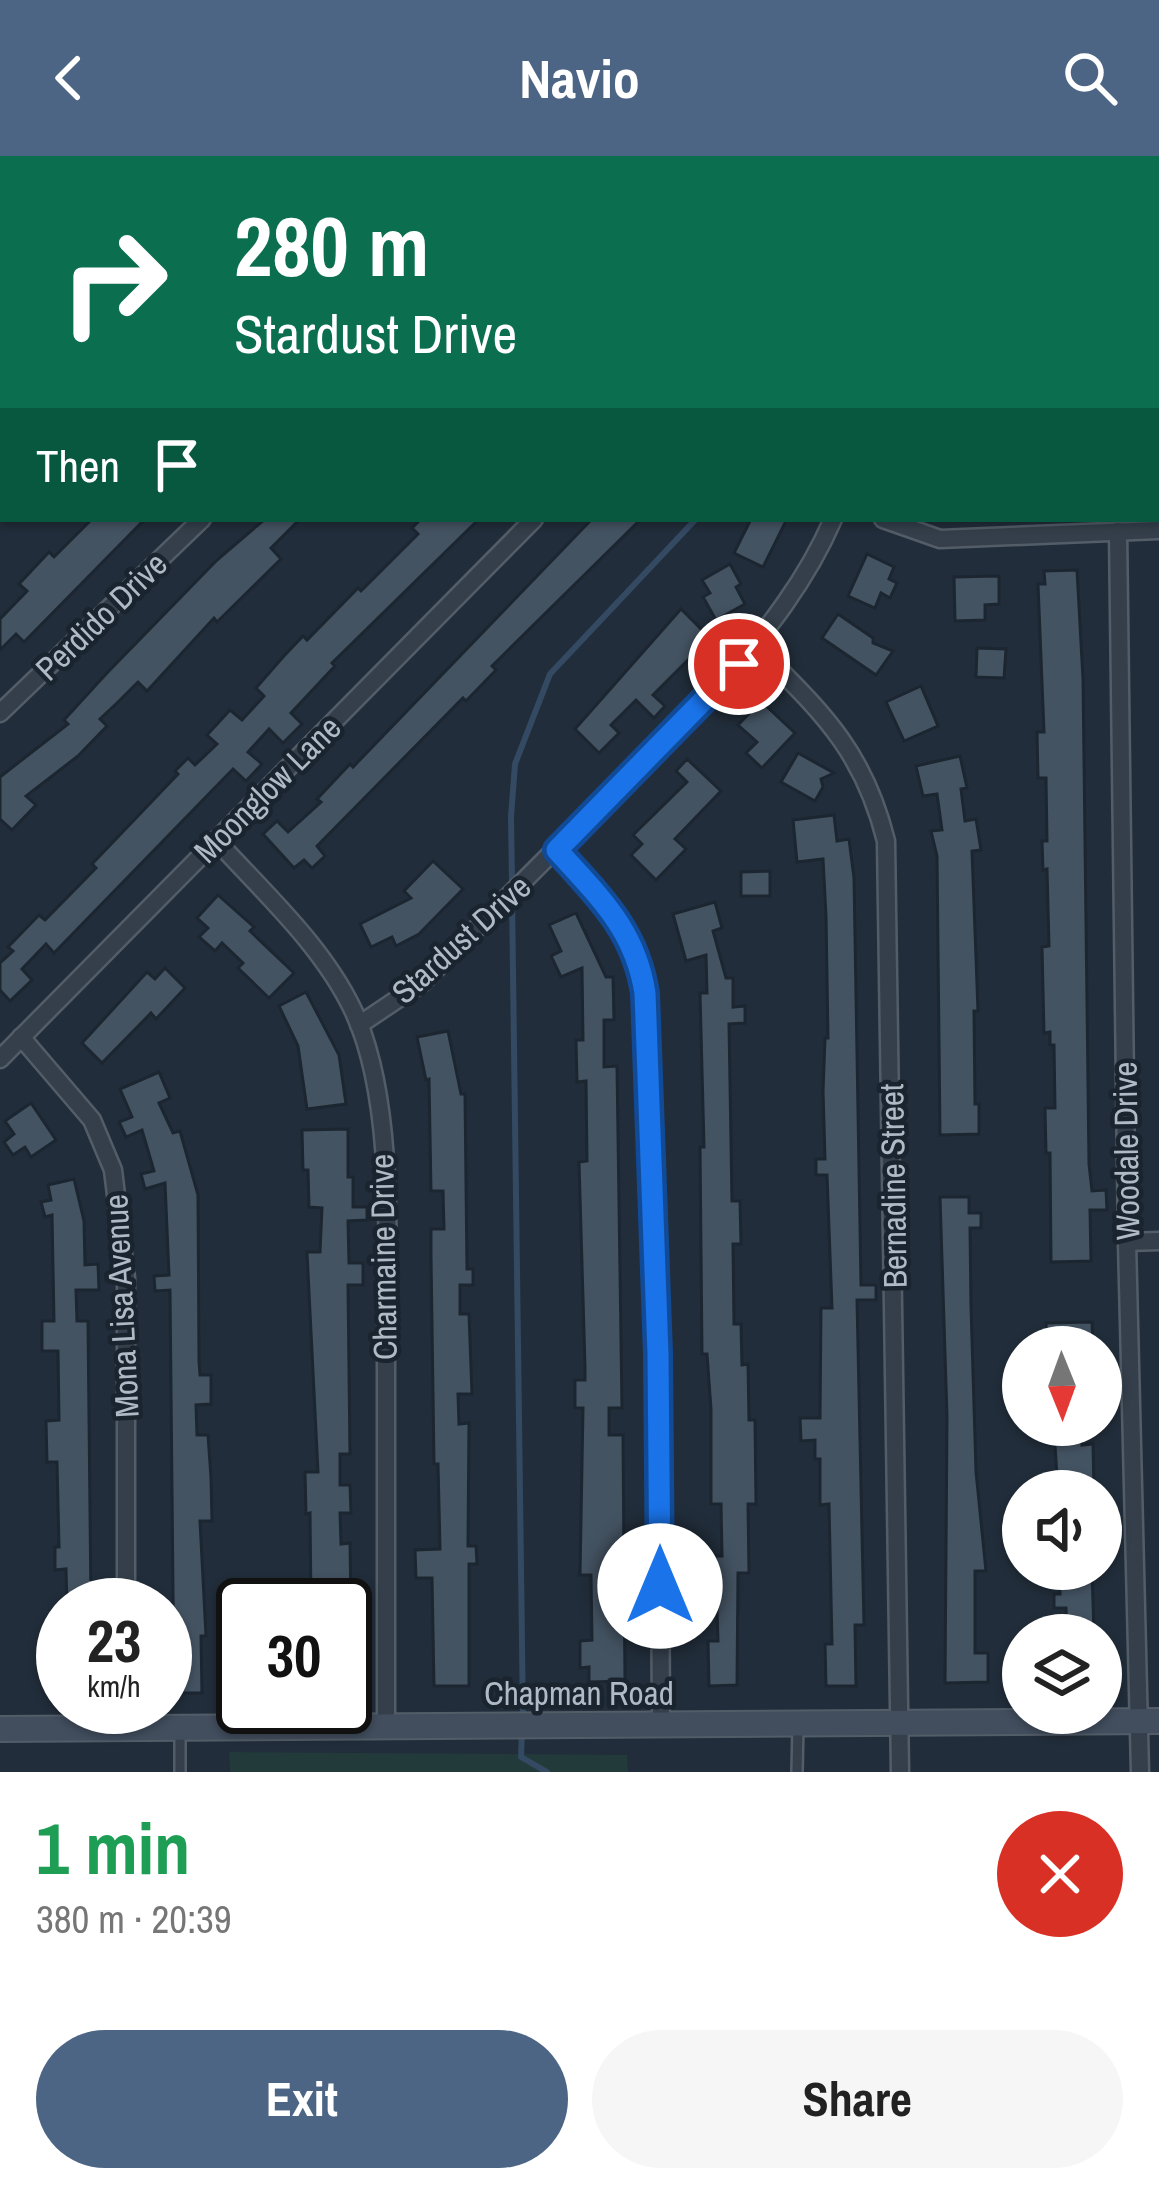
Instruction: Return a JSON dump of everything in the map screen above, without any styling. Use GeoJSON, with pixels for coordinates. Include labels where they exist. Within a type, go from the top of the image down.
{"type":"FeatureCollection","features":[{"type":"Feature","properties":{"kind":"street","name":"Perdido Drive"},"geometry":{"type":"LineString","coordinates":[[0,713],[199,522]]}},
{"type":"Feature","properties":{"kind":"street","name":"Moonglow Lane"},"geometry":{"type":"LineString","coordinates":[[0,1059],[531,522]]}},
{"type":"Feature","properties":{"kind":"street","name":"Stardust Drive"},"geometry":{"type":"LineString","coordinates":[[359,1025],[423,982],[755,645],[820,550],[832,522]]}},
{"type":"Feature","properties":{"kind":"street"},"geometry":{"type":"LineString","coordinates":[[892,522],[940,539],[1159,530]]}},
{"type":"Feature","properties":{"kind":"street","name":"Woodale Drive"},"geometry":{"type":"LineString","coordinates":[[1118,531],[1127,1242],[1149,1721],[1140,1772]]}},
{"type":"Feature","properties":{"kind":"street","name":"Bernadine Street"},"geometry":{"type":"LineString","coordinates":[[755,645],[831,722],[851,749],[886,841],[900,1772]]}},
{"type":"Feature","properties":{"kind":"street","name":"Charmaine Drive"},"geometry":{"type":"LineString","coordinates":[[216,840],[324,960],[359,1025],[374,1072],[384,1166],[386,1726]]}},
{"type":"Feature","properties":{"kind":"street"},"geometry":{"type":"LineString","coordinates":[[557,850],[630,937],[640,960],[645,993],[658,1354],[661,1726]]}},
{"type":"Feature","properties":{"kind":"street","name":"Mona Lisa Avenue"},"geometry":{"type":"LineString","coordinates":[[21,1037],[92,1120],[113,1170],[126,1277],[126,1578]]}},
{"type":"Feature","properties":{"kind":"street"},"geometry":{"type":"LineString","coordinates":[[1127,1242],[1159,1241]]}},
{"type":"Feature","properties":{"kind":"street","name":"Chapman Road"},"geometry":{"type":"LineString","coordinates":[[192,1728],[1149,1721]]}},
{"type":"Feature","properties":{"kind":"street","name":"Chapman Road"},"geometry":{"type":"LineString","coordinates":[[0,1729],[36,1726]]}},
{"type":"Feature","properties":{"kind":"lane"},"geometry":{"type":"LineString","coordinates":[[797,1772],[798,1725]]}},
{"type":"Feature","properties":{"kind":"lane"},"geometry":{"type":"LineString","coordinates":[[180,1734],[180,1772]]}},
{"type":"Feature","properties":{"kind":"green space"},"geometry":{"type":"Polygon","coordinates":[[[229,1752],[627,1755],[628,1772],[230,1772],[229,1752]]]}},
{"type":"Feature","properties":{"kind":"building"},"geometry":{"type":"Polygon","coordinates":[[[89,522],[142,522],[24,642],[16,634],[0,650],[0,619],[27,591],[19,584],[49,552],[54,557],[89,522]]]}},
{"type":"Feature","properties":{"kind":"building"},"geometry":{"type":"Polygon","coordinates":[[[261,522],[297,522],[271,548],[281,559],[217,622],[214,618],[147,691],[138,682],[100,719],[107,726],[78,756],[26,796],[36,805],[12,830],[0,819],[0,777],[68,724],[64,720],[217,560],[261,522]]]}},
{"type":"Feature","properties":{"kind":"building"},"geometry":{"type":"Polygon","coordinates":[[[418,522],[476,522],[332,663],[335,666],[291,713],[302,724],[283,743],[269,729],[248,752],[262,764],[246,781],[233,769],[54,953],[46,944],[22,969],[32,980],[10,1001],[0,990],[0,963],[13,951],[8,947],[39,915],[45,920],[96,868],[92,864],[188,758],[195,765],[217,744],[207,735],[230,710],[242,720],[264,696],[256,688],[283,657],[303,636],[307,640],[358,588],[361,591],[418,534],[412,528],[418,522]]]}},
{"type":"Feature","properties":{"kind":"building"},"geometry":{"type":"Polygon","coordinates":[[[589,522],[638,522],[492,666],[496,670],[466,701],[463,698],[317,846],[325,856],[312,868],[304,860],[294,868],[263,834],[277,821],[288,832],[321,802],[317,799],[350,764],[353,767],[589,522]]]}},
{"type":"Feature","properties":{"kind":"building"},"geometry":{"type":"Polygon","coordinates":[[[750,522],[786,522],[763,567],[734,553],[750,522]]]}},
{"type":"Feature","properties":{"kind":"building"},"geometry":{"type":"Polygon","coordinates":[[[867,554],[894,567],[889,579],[897,583],[890,598],[881,593],[875,608],[848,596],[867,554]]]}},
{"type":"Feature","properties":{"kind":"building"},"geometry":{"type":"Polygon","coordinates":[[[730,564],[745,604],[716,620],[703,597],[710,593],[702,580],[730,564]]]}},
{"type":"Feature","properties":{"kind":"building"},"geometry":{"type":"Polygon","coordinates":[[[1077,570],[1083,679],[1089,1164],[1092,1191],[1106,1190],[1107,1210],[1090,1210],[1091,1261],[1051,1262],[1045,1108],[1055,1108],[1054,1045],[1050,1045],[1050,1032],[1044,1033],[1042,947],[1049,946],[1042,841],[1047,841],[1046,778],[1038,778],[1037,732],[1044,732],[1038,584],[1045,584],[1044,571],[1077,570]]]}},
{"type":"Feature","properties":{"kind":"building"},"geometry":{"type":"Polygon","coordinates":[[[999,576],[999,604],[985,605],[985,620],[955,621],[954,577],[999,576]]]}},
{"type":"Feature","properties":{"kind":"building"},"geometry":{"type":"Polygon","coordinates":[[[681,609],[710,638],[653,695],[665,706],[654,718],[636,700],[611,725],[619,733],[599,753],[575,729],[681,609]]]}},
{"type":"Feature","properties":{"kind":"building"},"geometry":{"type":"Polygon","coordinates":[[[838,614],[873,638],[873,643],[893,651],[876,675],[822,638],[838,614]]]}},
{"type":"Feature","properties":{"kind":"building"},"geometry":{"type":"Polygon","coordinates":[[[977,648],[1006,649],[1004,678],[976,677],[977,648]]]}},
{"type":"Feature","properties":{"kind":"building"},"geometry":{"type":"Polygon","coordinates":[[[921,686],[938,726],[904,741],[886,702],[921,686]]]}},
{"type":"Feature","properties":{"kind":"building"},"geometry":{"type":"Polygon","coordinates":[[[761,701],[795,733],[762,768],[746,753],[757,742],[738,725],[761,701]]]}},
{"type":"Feature","properties":{"kind":"building"},"geometry":{"type":"Polygon","coordinates":[[[798,753],[834,773],[821,779],[823,787],[815,801],[781,782],[798,753]]]}},
{"type":"Feature","properties":{"kind":"building"},"geometry":{"type":"Polygon","coordinates":[[[960,756],[967,788],[961,789],[965,821],[976,819],[981,850],[972,851],[979,1134],[940,1135],[937,856],[931,831],[942,830],[937,794],[923,796],[916,766],[960,756]]]}},
{"type":"Feature","properties":{"kind":"building"},"geometry":{"type":"Polygon","coordinates":[[[687,759],[721,791],[675,839],[686,849],[656,880],[631,855],[642,844],[633,835],[687,782],[676,771],[687,759]]]}},
{"type":"Feature","properties":{"kind":"building"},"geometry":{"type":"Polygon","coordinates":[[[834,815],[837,841],[849,839],[854,878],[861,1285],[876,1285],[876,1300],[857,1300],[864,1625],[855,1625],[856,1686],[826,1686],[825,1644],[832,1644],[829,1504],[820,1505],[820,1459],[815,1459],[815,1440],[801,1441],[800,1418],[820,1418],[821,1308],[832,1308],[827,1175],[816,1175],[816,1159],[825,1159],[823,1091],[828,1038],[823,859],[797,862],[793,820],[834,815]]]}},
{"type":"Feature","properties":{"kind":"building"},"geometry":{"type":"Polygon","coordinates":[[[433,861],[463,889],[419,934],[396,946],[392,937],[371,947],[360,924],[411,898],[404,891],[433,861]]]}},
{"type":"Feature","properties":{"kind":"building"},"geometry":{"type":"Polygon","coordinates":[[[770,871],[770,896],[741,896],[741,872],[770,871]]]}},
{"type":"Feature","properties":{"kind":"building"},"geometry":{"type":"Polygon","coordinates":[[[218,895],[294,973],[269,998],[238,968],[243,963],[222,943],[215,951],[199,937],[208,928],[197,918],[218,895]]]}},
{"type":"Feature","properties":{"kind":"building"},"geometry":{"type":"Polygon","coordinates":[[[715,902],[722,928],[713,931],[726,978],[733,978],[733,1007],[745,1006],[745,1023],[729,1024],[732,1201],[740,1201],[741,1244],[733,1244],[734,1324],[741,1324],[742,1365],[748,1364],[749,1420],[755,1420],[756,1504],[748,1504],[749,1573],[738,1573],[737,1685],[709,1686],[708,1641],[718,1641],[717,1610],[706,1611],[706,1556],[722,1556],[721,1504],[711,1504],[711,1409],[707,1354],[702,1354],[700,993],[707,993],[706,955],[686,961],[673,914],[715,902]]]}},
{"type":"Feature","properties":{"kind":"building"},"geometry":{"type":"Polygon","coordinates":[[[576,913],[606,977],[613,977],[614,1020],[604,1020],[604,1067],[617,1066],[622,1408],[609,1408],[609,1435],[623,1435],[625,1681],[589,1682],[589,1667],[580,1668],[580,1641],[592,1640],[591,1575],[580,1575],[583,1408],[575,1408],[575,1380],[585,1380],[579,1162],[587,1161],[586,1081],[577,1082],[576,1040],[583,1040],[582,968],[561,977],[551,956],[561,951],[549,925],[576,913]]]}},
{"type":"Feature","properties":{"kind":"building"},"geometry":{"type":"Polygon","coordinates":[[[165,968],[185,988],[156,1019],[151,1013],[102,1063],[82,1043],[147,972],[155,979],[165,968]]]}},
{"type":"Feature","properties":{"kind":"building"},"geometry":{"type":"Polygon","coordinates":[[[306,992],[339,1055],[346,1104],[307,1109],[298,1046],[279,1006],[306,992]]]}},
{"type":"Feature","properties":{"kind":"building"},"geometry":{"type":"Polygon","coordinates":[[[448,1031],[461,1094],[465,1094],[467,1269],[473,1269],[473,1285],[460,1285],[460,1314],[469,1314],[472,1394],[458,1394],[459,1424],[469,1423],[468,1546],[476,1546],[477,1564],[469,1564],[469,1686],[434,1686],[432,1578],[416,1578],[415,1550],[440,1549],[438,1464],[434,1464],[431,1229],[444,1229],[443,1191],[431,1191],[429,1079],[417,1037],[448,1031]]]}},
{"type":"Feature","properties":{"kind":"building"},"geometry":{"type":"Polygon","coordinates":[[[159,1072],[170,1098],[159,1103],[173,1133],[180,1131],[198,1195],[200,1375],[211,1375],[211,1404],[196,1405],[197,1435],[208,1435],[212,1521],[200,1521],[206,1636],[201,1636],[202,1693],[192,1693],[192,1578],[173,1578],[170,1290],[155,1291],[154,1276],[169,1275],[165,1183],[145,1189],[141,1174],[154,1171],[142,1130],[126,1137],[119,1122],[132,1117],[120,1089],[159,1072]]]}},
{"type":"Feature","properties":{"kind":"building"},"geometry":{"type":"Polygon","coordinates":[[[31,1103],[56,1140],[31,1157],[25,1147],[13,1155],[4,1142],[14,1134],[5,1121],[31,1103]]]}},
{"type":"Feature","properties":{"kind":"building"},"geometry":{"type":"Polygon","coordinates":[[[348,1129],[353,1207],[367,1207],[367,1220],[348,1221],[349,1263],[363,1263],[363,1285],[348,1285],[350,1454],[340,1454],[340,1485],[350,1485],[351,1513],[340,1513],[341,1544],[350,1543],[351,1578],[311,1578],[305,1472],[318,1472],[307,1252],[320,1252],[322,1208],[309,1207],[302,1130],[348,1129]]]}},
{"type":"Feature","properties":{"kind":"building"},"geometry":{"type":"Polygon","coordinates":[[[74,1179],[84,1221],[85,1265],[98,1264],[99,1290],[76,1290],[77,1321],[88,1321],[91,1578],[66,1578],[66,1569],[55,1570],[57,1462],[47,1462],[46,1421],[59,1420],[58,1351],[42,1351],[42,1321],[54,1321],[52,1215],[45,1217],[41,1202],[51,1200],[48,1185],[74,1179]]]}},
{"type":"Feature","properties":{"kind":"building"},"geometry":{"type":"Polygon","coordinates":[[[940,1197],[969,1197],[969,1213],[981,1213],[981,1228],[970,1228],[976,1472],[986,1571],[975,1571],[975,1653],[988,1653],[988,1682],[945,1683],[947,1416],[940,1197]]]}},
{"type":"Feature","properties":{"kind":"building"},"geometry":{"type":"Polygon","coordinates":[[[1092,1322],[1092,1326],[1046,1326],[1092,1322]]]}},
{"type":"Feature","properties":{"kind":"building"},"geometry":{"type":"Polygon","coordinates":[[[1055,1446],[1093,1446],[1094,1470],[1057,1470],[1055,1446]]]}},
{"type":"Feature","properties":{"kind":"building"},"geometry":{"type":"Polygon","coordinates":[[[1060,1590],[1093,1590],[1093,1614],[1066,1614],[1066,1608],[1054,1608],[1054,1594],[1060,1590]]]}},
{"type":"Feature","properties":{"kind":"waterway"},"geometry":{"type":"LineString","coordinates":[[512,884],[515,764],[550,674],[693,522]]}},
{"type":"Feature","properties":{"kind":"waterway"},"geometry":{"type":"LineString","coordinates":[[512,897],[523,1718]]}},
{"type":"Feature","properties":{"kind":"waterway"},"geometry":{"type":"LineString","coordinates":[[522,1731],[521,1757],[547,1772]]}},
{"type":"Feature","properties":{"kind":"route"},"geometry":{"type":"LineString","coordinates":[[660,1586],[658,1354],[645,993],[640,960],[630,937],[557,850],[739,664]]}}]}
